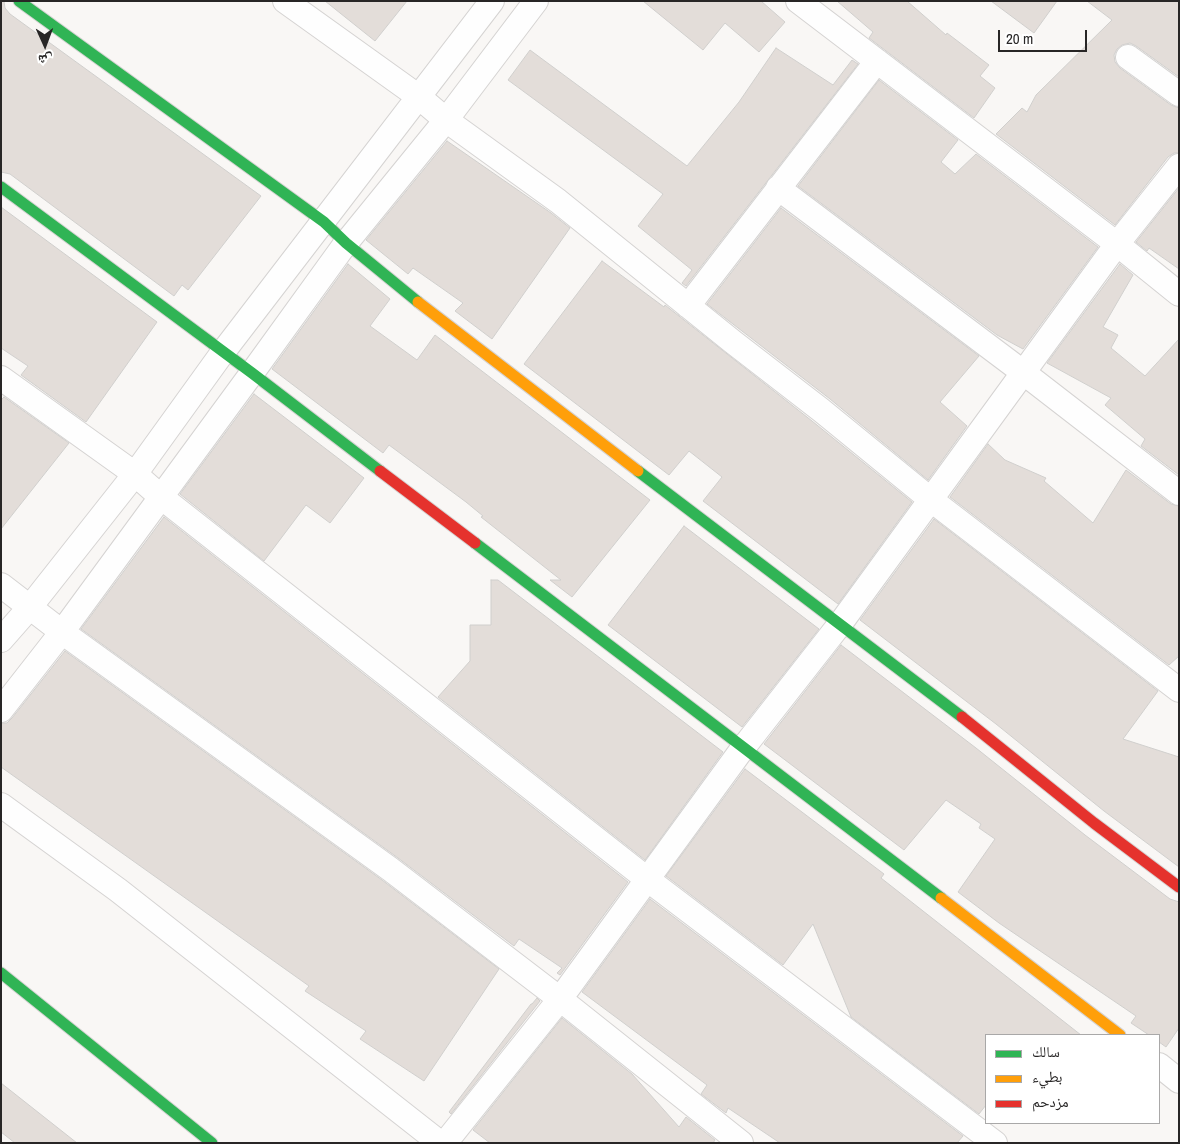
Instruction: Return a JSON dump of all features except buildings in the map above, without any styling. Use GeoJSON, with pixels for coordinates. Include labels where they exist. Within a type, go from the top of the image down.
{"type":"FeatureCollection","features":[{"type":"Feature","properties":{"kind":"street"},"geometry":{"type":"LineString","coordinates":[[19,1],[324,222],[346,243],[417,301],[986,736],[1094,823],[1179,887]]}},
{"type":"Feature","properties":{"kind":"street"},"geometry":{"type":"LineString","coordinates":[[285,1],[419,97],[446,120],[558,201],[930,498],[1179,690]]}},
{"type":"Feature","properties":{"kind":"street"},"geometry":{"type":"LineString","coordinates":[[1,640],[30,607],[135,474],[223,352],[492,1]]}},
{"type":"Feature","properties":{"kind":"street"},"geometry":{"type":"LineString","coordinates":[[1,710],[62,632],[346,243],[446,120],[536,1]]}},
{"type":"Feature","properties":{"kind":"street"},"geometry":{"type":"LineString","coordinates":[[798,1],[1117,244],[1179,294]]}},
{"type":"Feature","properties":{"kind":"street"},"geometry":{"type":"LineString","coordinates":[[1128,57],[1179,94]]}},
{"type":"Feature","properties":{"kind":"street"},"geometry":{"type":"LineString","coordinates":[[688,306],[877,61]]}},
{"type":"Feature","properties":{"kind":"street"},"geometry":{"type":"LineString","coordinates":[[445,1143],[560,999],[743,748],[840,624],[1117,244],[1179,166]]}},
{"type":"Feature","properties":{"kind":"street"},"geometry":{"type":"LineString","coordinates":[[1,187],[252,373],[1119,1034]]}},
{"type":"Feature","properties":{"kind":"street"},"geometry":{"type":"LineString","coordinates":[[778,188],[1024,373],[1179,493]]}},
{"type":"Feature","properties":{"kind":"street"},"geometry":{"type":"LineString","coordinates":[[1,378],[135,474],[161,497],[647,880],[995,1143]]}},
{"type":"Feature","properties":{"kind":"street"},"geometry":{"type":"LineString","coordinates":[[1,585],[62,632],[390,869],[560,999],[741,1143]]}},
{"type":"Feature","properties":{"kind":"street"},"geometry":{"type":"LineString","coordinates":[[1,805],[118,890],[440,1143]]}},
{"type":"Feature","properties":{"kind":"street"},"geometry":{"type":"LineString","coordinates":[[1,973],[212,1143]]}},
{"type":"Feature","properties":{"kind":"street"},"geometry":{"type":"LineString","coordinates":[[1160,1066],[1179,1081]]}},
{"type":"Feature","properties":{"kind":"traffic: fast"},"geometry":{"type":"LineString","coordinates":[[19,1],[324,222],[346,243],[418,302]]}},
{"type":"Feature","properties":{"kind":"traffic: fast"},"geometry":{"type":"LineString","coordinates":[[1,187],[252,373],[380,471]]}},
{"type":"Feature","properties":{"kind":"traffic: fast"},"geometry":{"type":"LineString","coordinates":[[638,471],[962,717]]}},
{"type":"Feature","properties":{"kind":"traffic: fast"},"geometry":{"type":"LineString","coordinates":[[475,543],[941,898]]}},
{"type":"Feature","properties":{"kind":"traffic: fast"},"geometry":{"type":"LineString","coordinates":[[1,973],[212,1143]]}},
{"type":"Feature","properties":{"kind":"traffic: slow"},"geometry":{"type":"LineString","coordinates":[[418,302],[638,471]]}},
{"type":"Feature","properties":{"kind":"traffic: slow"},"geometry":{"type":"LineString","coordinates":[[941,898],[1119,1034]]}},
{"type":"Feature","properties":{"kind":"traffic: jam"},"geometry":{"type":"LineString","coordinates":[[380,471],[475,543]]}},
{"type":"Feature","properties":{"kind":"traffic: jam"},"geometry":{"type":"LineString","coordinates":[[962,717],[1094,823],[1179,887]]}}]}
